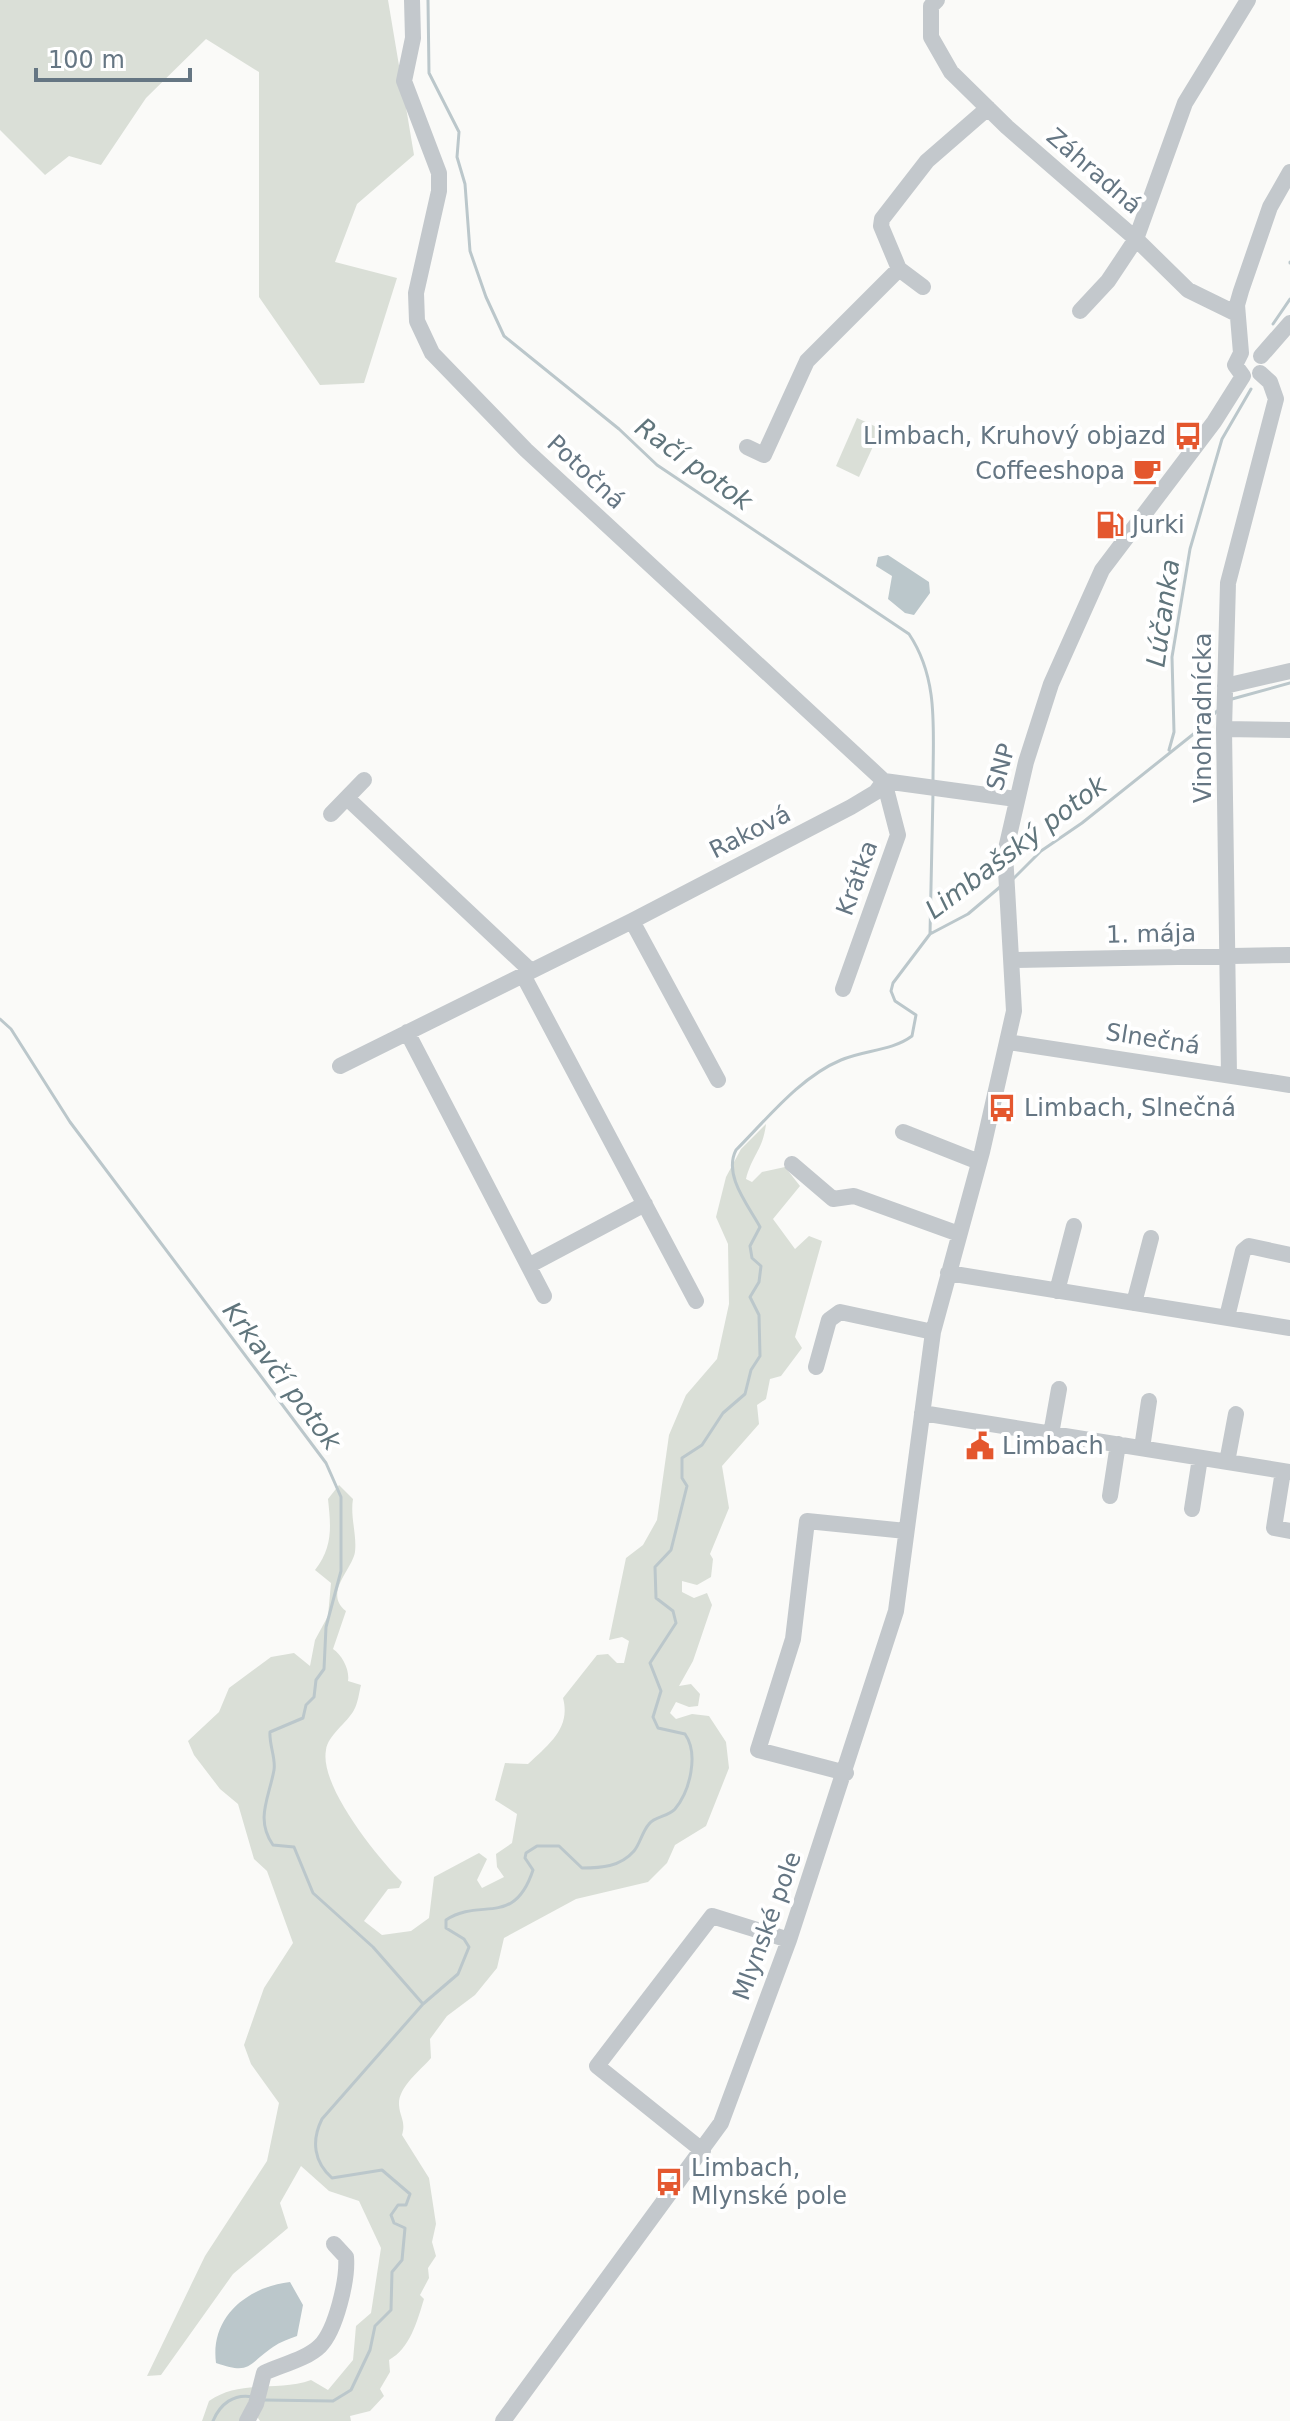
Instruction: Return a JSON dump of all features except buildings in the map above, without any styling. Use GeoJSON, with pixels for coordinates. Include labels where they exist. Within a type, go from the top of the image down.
{"type":"FeatureCollection","features":[{"type":"Feature","properties":{"kind":"street","name":"Potočná"},"geometry":{"type":"LineString","coordinates":[[412,0],[415,19],[404,81],[439,173],[439,191],[416,293],[417,321],[432,353],[526,450],[884,781]]}},
{"type":"Feature","properties":{"kind":"street","name":"Záhradná"},"geometry":{"type":"LineString","coordinates":[[931,2],[931,37],[951,72],[1136,239],[1185,103],[1248,0]]}},
{"type":"Feature","properties":{"kind":"street"},"geometry":{"type":"LineString","coordinates":[[923,287],[899,269],[881,226],[882,219],[927,161],[988,108]]}},
{"type":"Feature","properties":{"kind":"street"},"geometry":{"type":"LineString","coordinates":[[1080,311],[1108,281],[1136,239],[1188,290],[1237,314],[1245,278],[1270,207],[1290,172]]}},
{"type":"Feature","properties":{"kind":"street"},"geometry":{"type":"LineString","coordinates":[[747,447],[770,458],[807,361],[899,269]]}},
{"type":"Feature","properties":{"kind":"street","name":"Vinohradnícka"},"geometry":{"type":"LineString","coordinates":[[1229,1075],[1230,957],[1224,729],[1228,583],[1276,399],[1270,382],[1255,368],[1235,365],[1241,353],[1237,314]]}},
{"type":"Feature","properties":{"kind":"street","name":"SNP"},"geometry":{"type":"LineString","coordinates":[[948,1273],[980,1157],[1014,1011],[1013,960],[1004,874],[1016,799],[1051,684],[1102,570],[1289,325]]}},
{"type":"Feature","properties":{"kind":"street"},"geometry":{"type":"LineString","coordinates":[[1225,697],[1290,671]]}},
{"type":"Feature","properties":{"kind":"street"},"geometry":{"type":"LineString","coordinates":[[1224,729],[1290,730]]}},
{"type":"Feature","properties":{"kind":"street"},"geometry":{"type":"LineString","coordinates":[[331,814],[364,780]]}},
{"type":"Feature","properties":{"kind":"street"},"geometry":{"type":"LineString","coordinates":[[884,781],[1016,799]]}},
{"type":"Feature","properties":{"kind":"street","name":"Raková"},"geometry":{"type":"LineString","coordinates":[[340,1066],[632,921],[851,807],[876,792],[884,781]]}},
{"type":"Feature","properties":{"kind":"street","name":"Krátka"},"geometry":{"type":"LineString","coordinates":[[843,989],[898,835],[884,781]]}},
{"type":"Feature","properties":{"kind":"street"},"geometry":{"type":"LineString","coordinates":[[347,798],[527,973],[696,1301]]}},
{"type":"Feature","properties":{"kind":"street"},"geometry":{"type":"LineString","coordinates":[[632,921],[718,1080]]}},
{"type":"Feature","properties":{"kind":"street","name":"1. mája"},"geometry":{"type":"LineString","coordinates":[[1013,960],[1290,955]]}},
{"type":"Feature","properties":{"kind":"street"},"geometry":{"type":"LineString","coordinates":[[407,1032],[544,1296]]}},
{"type":"Feature","properties":{"kind":"street","name":"Slnečná"},"geometry":{"type":"LineString","coordinates":[[1008,1042],[1290,1085]]}},
{"type":"Feature","properties":{"kind":"street"},"geometry":{"type":"LineString","coordinates":[[903,1132],[980,1157]]}},
{"type":"Feature","properties":{"kind":"street"},"geometry":{"type":"LineString","coordinates":[[792,1164],[833,1199],[854,1196],[959,1234]]}},
{"type":"Feature","properties":{"kind":"street"},"geometry":{"type":"LineString","coordinates":[[530,1265],[645,1204]]}},
{"type":"Feature","properties":{"kind":"street"},"geometry":{"type":"LineString","coordinates":[[1057,1291],[1074,1226]]}},
{"type":"Feature","properties":{"kind":"street"},"geometry":{"type":"LineString","coordinates":[[1134,1303],[1151,1238]]}},
{"type":"Feature","properties":{"kind":"street"},"geometry":{"type":"LineString","coordinates":[[1227,1317],[1243,1251],[1249,1246],[1290,1255]]}},
{"type":"Feature","properties":{"kind":"street"},"geometry":{"type":"LineString","coordinates":[[948,1273],[1290,1328]]}},
{"type":"Feature","properties":{"kind":"street","name":"Mlynské pole"},"geometry":{"type":"LineString","coordinates":[[503,2421],[721,2123],[789,1940],[846,1773],[896,1611],[933,1332],[948,1273]]}},
{"type":"Feature","properties":{"kind":"street"},"geometry":{"type":"LineString","coordinates":[[816,1367],[829,1320],[840,1312],[933,1332]]}},
{"type":"Feature","properties":{"kind":"street"},"geometry":{"type":"LineString","coordinates":[[1051,1434],[1059,1389]]}},
{"type":"Feature","properties":{"kind":"street"},"geometry":{"type":"LineString","coordinates":[[1142,1448],[1149,1401]]}},
{"type":"Feature","properties":{"kind":"street"},"geometry":{"type":"LineString","coordinates":[[922,1413],[1287,1472],[1274,1528],[1290,1531]]}},
{"type":"Feature","properties":{"kind":"street"},"geometry":{"type":"LineString","coordinates":[[1227,1462],[1236,1414]]}},
{"type":"Feature","properties":{"kind":"street"},"geometry":{"type":"LineString","coordinates":[[1110,1496],[1118,1444]]}},
{"type":"Feature","properties":{"kind":"street"},"geometry":{"type":"LineString","coordinates":[[1192,1509],[1200,1458]]}},
{"type":"Feature","properties":{"kind":"street"},"geometry":{"type":"LineString","coordinates":[[846,1773],[758,1750],[793,1639],[807,1521],[906,1531]]}},
{"type":"Feature","properties":{"kind":"street"},"geometry":{"type":"LineString","coordinates":[[703,2151],[597,2066],[712,1916],[789,1940]]}},
{"type":"Feature","properties":{"kind":"street"},"geometry":{"type":"LineString","coordinates":[[247,2421],[264,2373],[324,2343],[346,2275],[346,2257],[334,2244]]}},
{"type":"Feature","properties":{"kind":"shaded area"},"geometry":{"type":"Polygon","coordinates":[[[0,0],[388,0],[414,155],[357,204],[335,262],[397,278],[364,383],[320,385],[259,297],[259,72],[206,39],[146,98],[101,165],[69,156],[45,175],[0,130],[0,0]]]}},
{"type":"Feature","properties":{"kind":"shaded area"},"geometry":{"type":"Polygon","coordinates":[[[857,418],[881,429],[859,477],[836,466],[857,418]]]}},
{"type":"Feature","properties":{"kind":"shaded area"},"geometry":{"type":"Polygon","coordinates":[[[888,555],[929,582],[930,593],[914,615],[905,613],[888,599],[892,576],[876,566],[878,557],[888,555]]]}},
{"type":"Feature","properties":{"kind":"shaded area"},"geometry":{"type":"Polygon","coordinates":[[[766,1124],[746,1179],[752,1182],[762,1172],[785,1167],[800,1186],[773,1219],[795,1249],[809,1236],[822,1241],[795,1337],[802,1348],[781,1376],[770,1379],[766,1399],[757,1405],[759,1424],[722,1466],[729,1508],[710,1554],[713,1559],[711,1577],[697,1585],[682,1581],[682,1592],[694,1598],[707,1593],[712,1605],[693,1661],[679,1686],[691,1684],[700,1694],[698,1706],[689,1707],[676,1702],[670,1713],[676,1719],[692,1714],[709,1716],[726,1742],[729,1768],[706,1826],[675,1845],[667,1863],[648,1882],[576,1899],[504,1938],[497,1968],[475,1995],[447,2016],[430,2039],[431,2058],[406,2086],[399,2105],[402,2135],[429,2178],[436,2224],[432,2242],[436,2256],[428,2268],[429,2278],[420,2295],[424,2299],[412,2334],[402,2349],[389,2360],[390,2372],[380,2389],[384,2396],[370,2411],[350,2416],[351,2421],[260,2421],[256,2415],[240,2421],[202,2421],[209,2401],[233,2390],[311,2380],[328,2390],[353,2360],[356,2326],[371,2313],[381,2248],[359,2201],[329,2191],[301,2166],[280,2203],[288,2228],[233,2274],[161,2375],[147,2376],[205,2256],[267,2161],[279,2103],[251,2064],[244,2045],[264,1988],[293,1943],[267,1871],[254,1859],[238,1804],[220,1789],[194,1755],[188,1741],[219,1712],[229,1688],[271,1657],[294,1653],[310,1666],[315,1640],[328,1616],[331,1583],[315,1570],[325,1553],[329,1536],[328,1499],[339,1485],[353,1499],[355,1552],[338,1589],[337,1597],[346,1611],[333,1649],[345,1663],[348,1681],[361,1685],[354,1710],[327,1745],[326,1765],[352,1820],[402,1882],[399,1888],[388,1889],[364,1921],[382,1935],[411,1931],[429,1918],[434,1877],[479,1853],[487,1859],[477,1880],[482,1888],[504,1877],[497,1867],[496,1854],[512,1843],[517,1814],[495,1800],[505,1763],[528,1764],[556,1735],[564,1718],[563,1698],[597,1655],[608,1654],[617,1663],[624,1663],[629,1641],[622,1637],[609,1640],[626,1558],[643,1545],[657,1520],[669,1435],[686,1395],[717,1359],[729,1304],[728,1244],[716,1217],[726,1177],[741,1149],[766,1124]]]}},
{"type":"Feature","properties":{"kind":"shaded area"},"geometry":{"type":"Polygon","coordinates":[[[290,2282],[303,2305],[297,2336],[276,2345],[243,2368],[216,2363],[219,2332],[225,2318],[235,2307],[259,2290],[290,2282]]]}},
{"type":"Feature","properties":{"kind":"waterway","name":"Račí potok"},"geometry":{"type":"LineString","coordinates":[[428,0],[429,73],[459,132],[457,157],[465,184],[470,251],[504,336],[619,429],[657,465],[909,634],[919,651],[930,687],[933,782]]}},
{"type":"Feature","properties":{"kind":"waterway","name":"Lúčanka"},"geometry":{"type":"LineString","coordinates":[[1273,324],[1290,299]]}},
{"type":"Feature","properties":{"kind":"waterway","name":"Lúčanka"},"geometry":{"type":"LineString","coordinates":[[1169,750],[1174,732],[1172,657],[1190,549],[1222,439],[1251,389]]}},
{"type":"Feature","properties":{"kind":"waterway","name":"Limbašský potok"},"geometry":{"type":"LineString","coordinates":[[1232,699],[1290,683]]}},
{"type":"Feature","properties":{"kind":"waterway","name":"Limbašský potok"},"geometry":{"type":"LineString","coordinates":[[1013,879],[1041,851],[1082,823],[1201,728],[1217,711]]}},
{"type":"Feature","properties":{"kind":"waterway","name":"Račí potok"},"geometry":{"type":"LineString","coordinates":[[930,934],[933,793]]}},
{"type":"Feature","properties":{"kind":"waterway","name":"Limbašský potok"},"geometry":{"type":"LineString","coordinates":[[264,2400],[333,2401],[351,2390],[370,2350],[375,2326],[391,2310],[392,2272],[402,2260],[405,2228],[394,2223],[391,2215],[398,2205],[406,2205],[410,2194],[382,2170],[332,2178],[318,2158],[316,2135],[322,2119],[423,2004],[458,1974],[469,1947],[464,1939],[446,1928],[446,1920],[459,1914],[496,1908],[516,1899],[533,1870],[525,1858],[526,1853],[537,1846],[559,1846],[582,1868],[603,1867],[623,1860],[636,1848],[649,1824],[672,1812],[685,1792],[692,1762],[689,1742],[685,1734],[658,1728],[653,1717],[661,1691],[650,1663],[676,1623],[673,1611],[656,1598],[655,1567],[671,1550],[687,1486],[682,1478],[682,1458],[702,1445],[723,1413],[745,1394],[751,1370],[760,1356],[759,1315],[750,1297],[759,1282],[761,1266],[752,1258],[750,1246],[760,1227],[735,1180],[733,1160],[736,1150],[785,1100],[826,1067],[896,1045],[912,1036],[916,1015],[895,1001],[891,991],[893,983],[930,934],[968,914],[1000,887]]}},
{"type":"Feature","properties":{"kind":"waterway","name":"Krkavčí potok"},"geometry":{"type":"LineString","coordinates":[[0,1019],[11,1029],[70,1122],[326,1463],[341,1497],[341,1571],[326,1627],[324,1669],[316,1680],[314,1697],[306,1705],[303,1718],[270,1732],[274,1765],[265,1808],[265,1826],[273,1845],[294,1847],[313,1893],[373,1947],[423,2004]]}},
{"type":"Feature","properties":{"kind":"waterway","name":"Limbašský potok"},"geometry":{"type":"LineString","coordinates":[[213,2421],[228,2401],[253,2397]]}},
{"type":"Feature","properties":{"kind":"place","name":"Limbach, Kruhový objazd"},"geometry":{"type":"Point","coordinates":[1188,436]}},
{"type":"Feature","properties":{"kind":"place","name":"Coffeeshopa"},"geometry":{"type":"Point","coordinates":[1147,471]}},
{"type":"Feature","properties":{"kind":"place","name":"Jurki"},"geometry":{"type":"Point","coordinates":[1110,525]}},
{"type":"Feature","properties":{"kind":"place","name":"Limbach, Slnečná"},"geometry":{"type":"Point","coordinates":[1002,1108]}},
{"type":"Feature","properties":{"kind":"place","name":"Limbach"},"geometry":{"type":"Point","coordinates":[980,1446]}},
{"type":"Feature","properties":{"kind":"place","name":"Limbach, Mlynské pole"},"geometry":{"type":"Point","coordinates":[669,2182]}}]}
